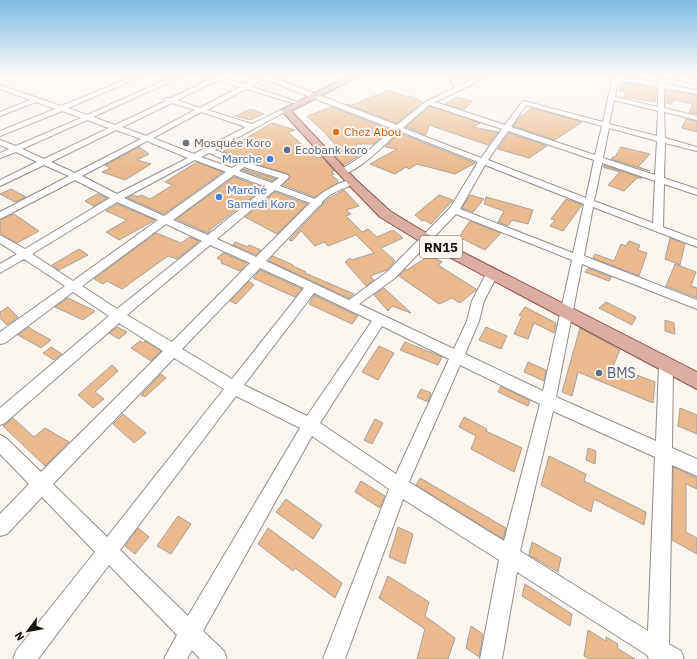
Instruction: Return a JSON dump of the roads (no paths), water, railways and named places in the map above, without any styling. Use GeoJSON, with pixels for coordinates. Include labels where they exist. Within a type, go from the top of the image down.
{"type":"FeatureCollection","features":[{"type":"Feature","properties":{"kind":"main road"},"geometry":{"type":"LineString","coordinates":[[285,110],[294,106]]}},
{"type":"Feature","properties":{"kind":"main road","name":"RN15"},"geometry":{"type":"LineString","coordinates":[[285,110],[385,214],[426,239],[697,381]]}},
{"type":"Feature","properties":{"kind":"street"},"geometry":{"type":"LineString","coordinates":[[0,114],[21,106]]}},
{"type":"Feature","properties":{"kind":"street"},"geometry":{"type":"LineString","coordinates":[[52,106],[146,138],[273,187],[318,202]]}},
{"type":"Feature","properties":{"kind":"street"},"geometry":{"type":"LineString","coordinates":[[0,134],[69,106]]}},
{"type":"Feature","properties":{"kind":"street"},"geometry":{"type":"LineString","coordinates":[[0,156],[114,106]]}},
{"type":"Feature","properties":{"kind":"street"},"geometry":{"type":"LineString","coordinates":[[0,183],[114,127],[161,106]]}},
{"type":"Feature","properties":{"kind":"street"},"geometry":{"type":"LineString","coordinates":[[187,106],[253,127]]}},
{"type":"Feature","properties":{"kind":"street"},"geometry":{"type":"LineString","coordinates":[[0,216],[209,106]]}},
{"type":"Feature","properties":{"kind":"street"},"geometry":{"type":"LineString","coordinates":[[343,106],[697,244]]}},
{"type":"Feature","properties":{"kind":"street"},"geometry":{"type":"LineString","coordinates":[[0,527],[318,202],[348,177],[355,166],[397,127],[424,106]]}},
{"type":"Feature","properties":{"kind":"street"},"geometry":{"type":"LineString","coordinates":[[440,106],[697,192]]}},
{"type":"Feature","properties":{"kind":"street"},"geometry":{"type":"LineString","coordinates":[[350,305],[391,275],[454,210],[483,161],[522,106]]}},
{"type":"Feature","properties":{"kind":"street"},"geometry":{"type":"LineString","coordinates":[[534,106],[606,126],[661,138],[697,148]]}},
{"type":"Feature","properties":{"kind":"street"},"geometry":{"type":"LineString","coordinates":[[491,659],[510,555],[548,401],[610,106]]}},
{"type":"Feature","properties":{"kind":"street"},"geometry":{"type":"LineString","coordinates":[[644,106],[697,118]]}},
{"type":"Feature","properties":{"kind":"street"},"geometry":{"type":"LineString","coordinates":[[658,229],[661,106]]}},
{"type":"Feature","properties":{"kind":"street"},"geometry":{"type":"LineString","coordinates":[[0,269],[117,198],[285,110]]}},
{"type":"Feature","properties":{"kind":"street"},"geometry":{"type":"LineString","coordinates":[[0,142],[75,176],[117,198],[260,262],[548,401],[697,468]]}},
{"type":"Feature","properties":{"kind":"street"},"geometry":{"type":"LineString","coordinates":[[0,418],[118,316],[285,177],[243,164],[208,150]]}},
{"type":"Feature","properties":{"kind":"street"},"geometry":{"type":"LineString","coordinates":[[0,339],[226,178],[243,164]]}},
{"type":"Feature","properties":{"kind":"street"},"geometry":{"type":"LineString","coordinates":[[454,210],[697,305]]}},
{"type":"Feature","properties":{"kind":"street"},"geometry":{"type":"LineString","coordinates":[[0,238],[73,287],[172,350],[234,387],[310,425],[398,486],[510,555],[658,654],[673,659]]}},
{"type":"Feature","properties":{"kind":"street"},"geometry":{"type":"LineString","coordinates":[[334,659],[398,486],[473,321],[478,301],[492,274]]}},
{"type":"Feature","properties":{"kind":"street"},"geometry":{"type":"LineString","coordinates":[[24,659],[312,287]]}},
{"type":"Feature","properties":{"kind":"street"},"geometry":{"type":"LineString","coordinates":[[175,659],[310,425],[380,319]]}},
{"type":"Feature","properties":{"kind":"street"},"geometry":{"type":"LineString","coordinates":[[658,654],[666,366]]}},
{"type":"Feature","properties":{"kind":"street"},"geometry":{"type":"LineString","coordinates":[[0,443],[216,659]]}},
{"type":"Feature","properties":{"kind":"place","name":"Chez Abou"},"geometry":{"type":"Point","coordinates":[336,132]}},
{"type":"Feature","properties":{"kind":"place","name":"Mosquée Koro"},"geometry":{"type":"Point","coordinates":[186,143]}},
{"type":"Feature","properties":{"kind":"place","name":"Ecobank koro"},"geometry":{"type":"Point","coordinates":[287,150]}},
{"type":"Feature","properties":{"kind":"place","name":"Marche"},"geometry":{"type":"Point","coordinates":[270,159]}},
{"type":"Feature","properties":{"kind":"place","name":"Marché Samedi Koro"},"geometry":{"type":"Point","coordinates":[219,197]}},
{"type":"Feature","properties":{"kind":"place","name":"BMS"},"geometry":{"type":"Point","coordinates":[599,373]}}]}
